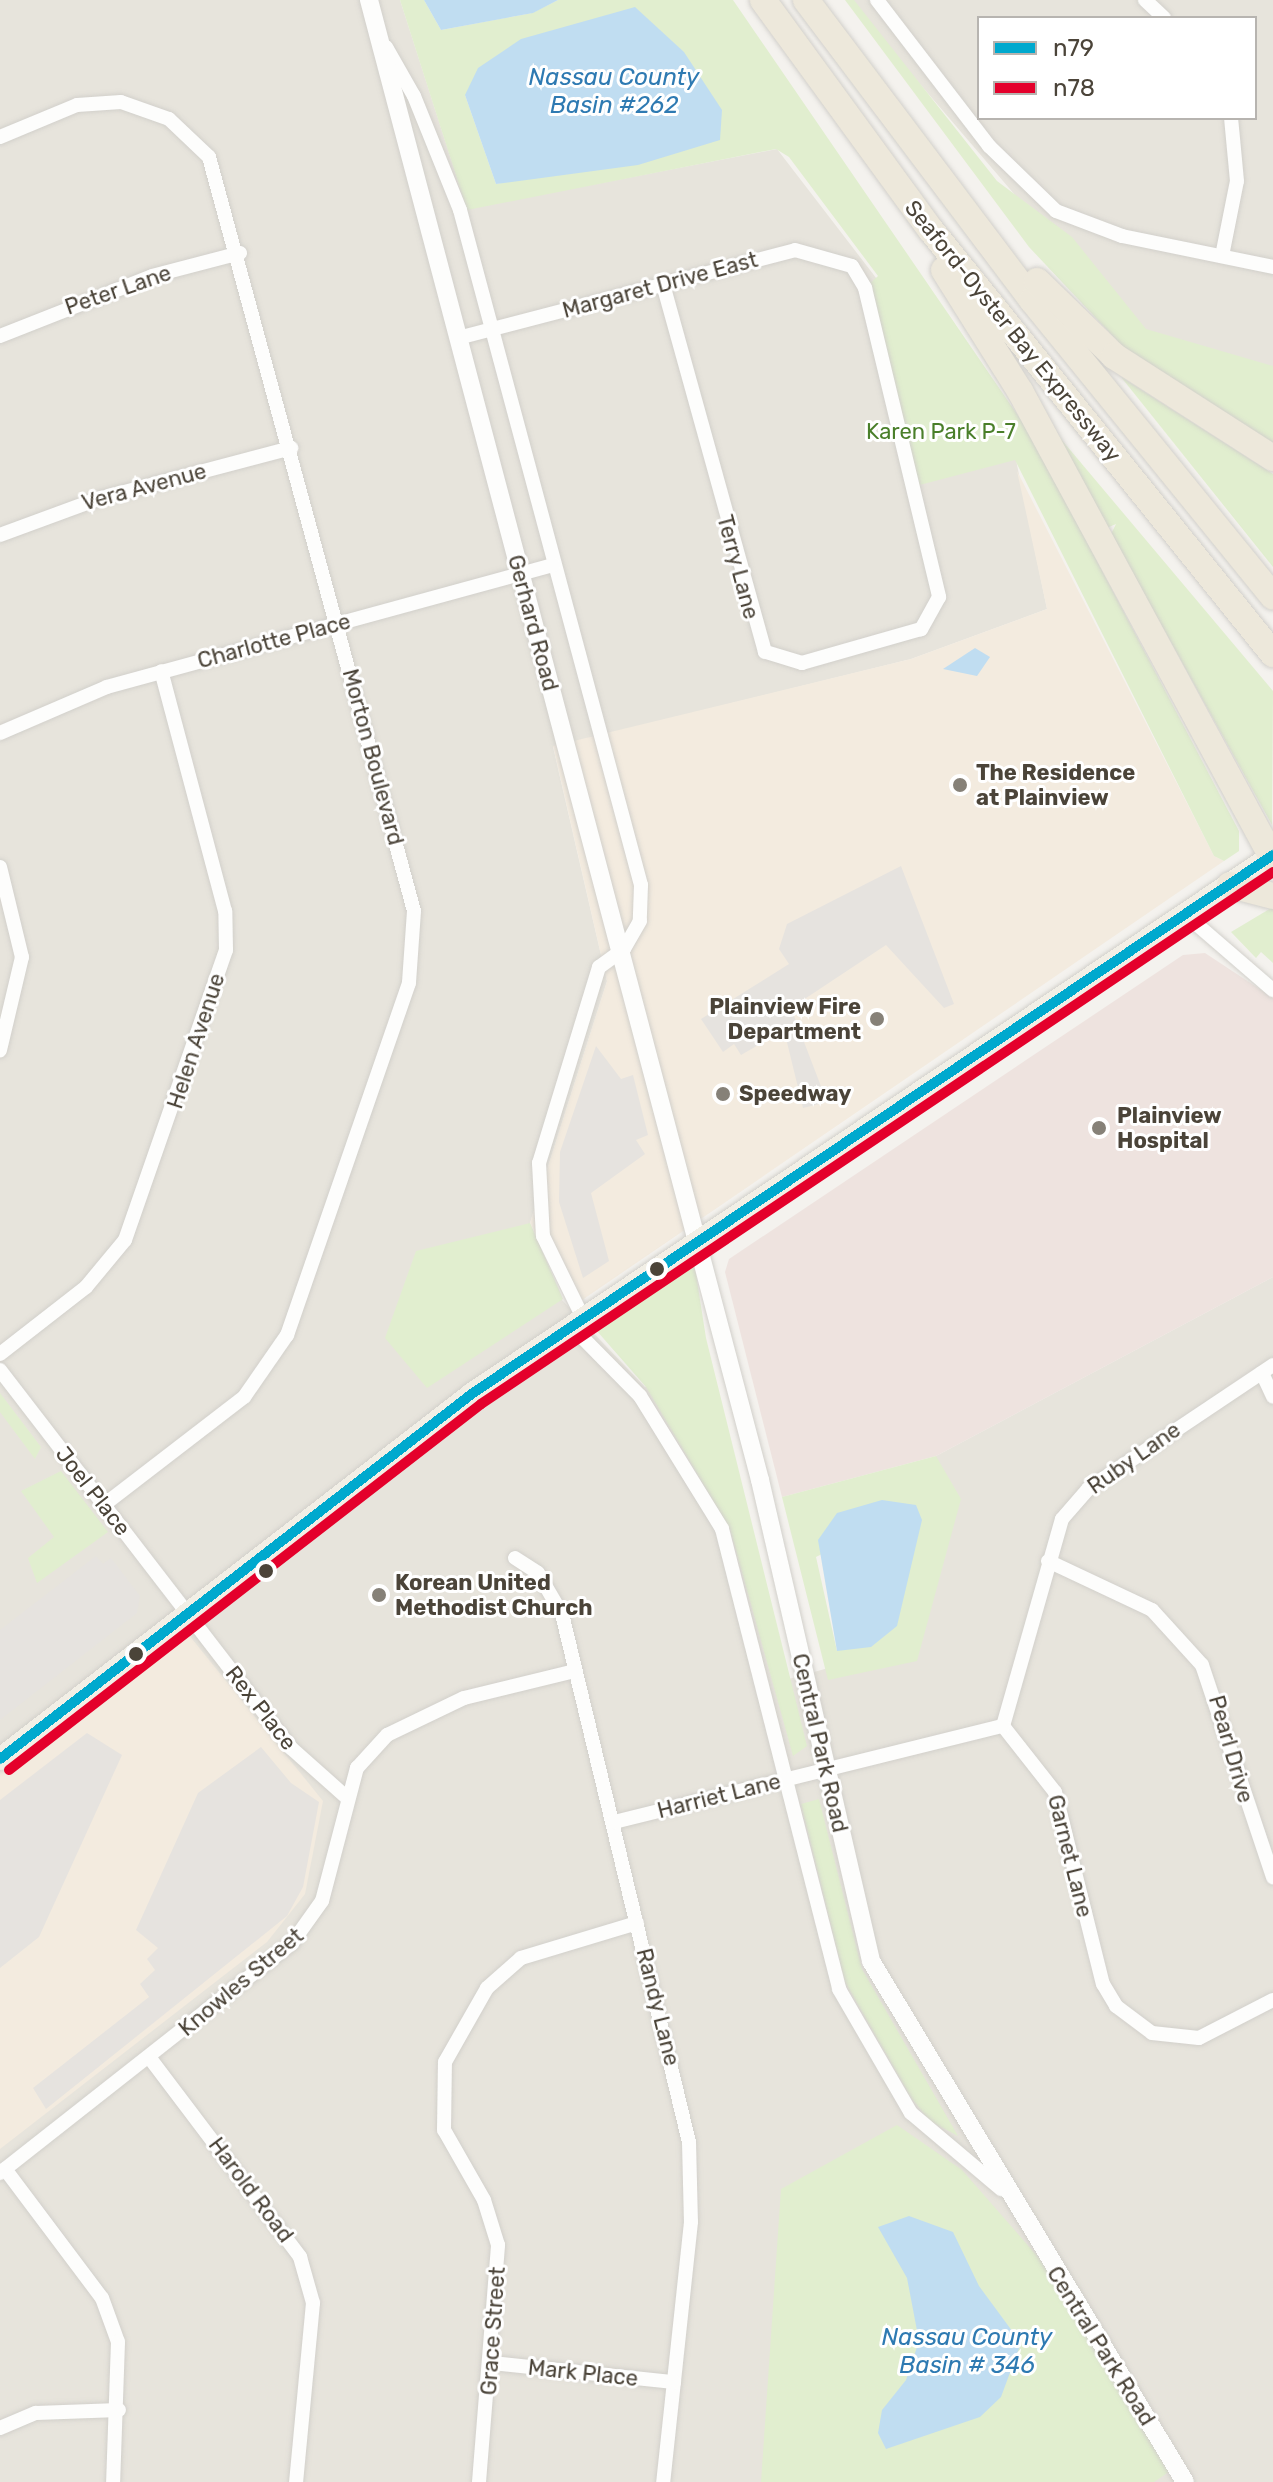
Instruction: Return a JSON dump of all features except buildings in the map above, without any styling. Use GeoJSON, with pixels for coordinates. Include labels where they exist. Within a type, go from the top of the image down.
{"type":"FeatureCollection","features":[{"type":"Feature","properties":{"kind":"highway","name":"Seaford-Oyster Bay Expressway"},"geometry":{"type":"LineString","coordinates":[[763,0],[864,141],[1273,654]]}},
{"type":"Feature","properties":{"kind":"highway","name":"Seaford-Oyster Bay Expressway"},"geometry":{"type":"LineString","coordinates":[[806,0],[893,119],[1273,597]]}},
{"type":"Feature","properties":{"kind":"highway"},"geometry":{"type":"LineString","coordinates":[[893,119],[1079,327],[1273,458]]}},
{"type":"Feature","properties":{"kind":"highway"},"geometry":{"type":"LineString","coordinates":[[864,141],[1020,391],[1272,857]]}},
{"type":"Feature","properties":{"kind":"highway"},"geometry":{"type":"LineString","coordinates":[[1230,885],[1273,896]]}},
{"type":"Feature","properties":{"kind":"main road"},"geometry":{"type":"LineString","coordinates":[[0,1759],[186,1611],[577,1322],[696,1247],[1272,857]]}},
{"type":"Feature","properties":{"kind":"street","name":"Gerhard Road"},"geometry":{"type":"LineString","coordinates":[[369,0],[519,575],[624,949],[696,1247]]}},
{"type":"Feature","properties":{"kind":"street"},"geometry":{"type":"LineString","coordinates":[[877,0],[1037,197],[1081,225],[1273,267]]}},
{"type":"Feature","properties":{"kind":"street"},"geometry":{"type":"LineString","coordinates":[[1145,0],[1162,16]]}},
{"type":"Feature","properties":{"kind":"street","name":"Central Park Road"},"geometry":{"type":"LineString","coordinates":[[379,36],[414,96],[460,210],[641,885],[643,910],[624,949],[599,967],[539,1163],[543,1236],[577,1322],[640,1396],[722,1529],[839,1989],[911,2113],[966,2153],[1018,2209]]}},
{"type":"Feature","properties":{"kind":"street","name":"Morton Boulevard"},"geometry":{"type":"LineString","coordinates":[[0,137],[99,101],[149,108],[194,138],[209,157],[240,253],[414,911],[409,983],[276,1357],[244,1397],[104,1505]]}},
{"type":"Feature","properties":{"kind":"street"},"geometry":{"type":"LineString","coordinates":[[1222,256],[1237,181],[1231,120]]}},
{"type":"Feature","properties":{"kind":"street","name":"Margaret Drive East"},"geometry":{"type":"LineString","coordinates":[[458,338],[795,250],[836,257],[858,274],[939,597]]}},
{"type":"Feature","properties":{"kind":"street","name":"Peter Lane"},"geometry":{"type":"LineString","coordinates":[[0,336],[139,280],[240,253]]}},
{"type":"Feature","properties":{"kind":"street","name":"Terry Lane"},"geometry":{"type":"LineString","coordinates":[[663,285],[765,652],[802,663],[906,635],[932,619],[939,597]]}},
{"type":"Feature","properties":{"kind":"street","name":"Vera Avenue"},"geometry":{"type":"LineString","coordinates":[[0,535],[98,499],[291,448]]}},
{"type":"Feature","properties":{"kind":"street","name":"Charlotte Place"},"geometry":{"type":"LineString","coordinates":[[0,733],[161,671],[554,565]]}},
{"type":"Feature","properties":{"kind":"street","name":"Helen Avenue"},"geometry":{"type":"LineString","coordinates":[[0,1354],[86,1287],[125,1240],[226,950],[225,911],[161,671]]}},
{"type":"Feature","properties":{"kind":"street"},"geometry":{"type":"LineString","coordinates":[[0,867],[22,957],[0,1050]]}},
{"type":"Feature","properties":{"kind":"street"},"geometry":{"type":"LineString","coordinates":[[1186,915],[1273,990]]}},
{"type":"Feature","properties":{"kind":"street","name":"Central Park Road"},"geometry":{"type":"LineString","coordinates":[[696,1247],[760,1480],[871,1961],[1185,2482]]}},
{"type":"Feature","properties":{"kind":"street"},"geometry":{"type":"LineString","coordinates":[[1267,1369],[1273,1397]]}},
{"type":"Feature","properties":{"kind":"street","name":"Ruby Lane"},"geometry":{"type":"LineString","coordinates":[[1003,1726],[1062,1519],[1088,1489],[1267,1369]]}},
{"type":"Feature","properties":{"kind":"street","name":"Joel Place"},"geometry":{"type":"LineString","coordinates":[[0,1370],[186,1611]]}},
{"type":"Feature","properties":{"kind":"street","name":"Randy Lane"},"geometry":{"type":"LineString","coordinates":[[515,1558],[553,1592],[614,1822],[689,2142],[691,2222],[663,2482]]}},
{"type":"Feature","properties":{"kind":"street","name":"Pearl Drive"},"geometry":{"type":"LineString","coordinates":[[1048,1561],[1152,1610],[1202,1665],[1273,1877]]}},
{"type":"Feature","properties":{"kind":"street","name":"Rex Place"},"geometry":{"type":"LineString","coordinates":[[186,1611],[291,1748],[345,1796]]}},
{"type":"Feature","properties":{"kind":"street","name":"Knowles Street"},"geometry":{"type":"LineString","coordinates":[[2,2171],[149,2057],[309,1923],[330,1877],[345,1796],[357,1768],[417,1715],[575,1671]]}},
{"type":"Feature","properties":{"kind":"street"},"geometry":{"type":"LineString","coordinates":[[825,1770],[1003,1726]]}},
{"type":"Feature","properties":{"kind":"street","name":"Garnet Lane"},"geometry":{"type":"LineString","coordinates":[[1003,1726],[1055,1792],[1103,1984],[1116,2006],[1152,2033],[1199,2038],[1273,2000]]}},
{"type":"Feature","properties":{"kind":"street","name":"Harriet Lane"},"geometry":{"type":"LineString","coordinates":[[614,1822],[825,1770]]}},
{"type":"Feature","properties":{"kind":"street","name":"Grace Street"},"geometry":{"type":"LineString","coordinates":[[479,2482],[492,2363],[498,2245],[484,2200],[444,2130],[445,2062],[487,1988],[521,1958],[637,1923]]}},
{"type":"Feature","properties":{"kind":"street","name":"Harold Road"},"geometry":{"type":"LineString","coordinates":[[149,2057],[300,2257],[313,2303],[296,2482]]}},
{"type":"Feature","properties":{"kind":"street"},"geometry":{"type":"LineString","coordinates":[[2,2171],[102,2298],[120,2351],[113,2482]]}},
{"type":"Feature","properties":{"kind":"street","name":"Mark Place"},"geometry":{"type":"LineString","coordinates":[[492,2363],[674,2382]]}},
{"type":"Feature","properties":{"kind":"street"},"geometry":{"type":"LineString","coordinates":[[0,2428],[36,2413],[119,2410]]}},
{"type":"Feature","properties":{"kind":"shaded area"},"geometry":{"type":"Polygon","coordinates":[[[0,0],[400,0],[467,209],[777,149],[1016,460],[1047,609],[911,659],[553,747],[607,981],[530,1223],[562,1300],[645,1387],[687,1353],[778,1682],[911,1645],[936,1456],[1273,1277],[1273,2482],[0,2482],[0,0]]]}},
{"type":"Feature","properties":{"kind":"shaded area"},"geometry":{"type":"Polygon","coordinates":[[[848,0],[1273,0],[1273,395],[1135,335],[848,0]]]}},
{"type":"Feature","properties":{"kind":"shaded area"},"geometry":{"type":"Polygon","coordinates":[[[1017,471],[1214,856],[1224,861],[572,1307],[530,1223],[607,981],[553,746],[911,659],[1047,609],[1017,471]]]}},
{"type":"Feature","properties":{"kind":"shaded area"},"geometry":{"type":"Polygon","coordinates":[[[901,866],[954,1004],[944,1008],[886,945],[791,1008],[827,1102],[803,1108],[784,1030],[741,1055],[734,1044],[723,1052],[701,1019],[789,964],[779,949],[787,924],[901,866]]]}},
{"type":"Feature","properties":{"kind":"shaded area","name":"Plainview Hospital"},"geometry":{"type":"Polygon","coordinates":[[[1205,953],[1273,998],[1273,1277],[936,1456],[782,1497],[725,1272],[729,1259],[1183,955],[1205,953]]]}},
{"type":"Feature","properties":{"kind":"shaded area"},"geometry":{"type":"Polygon","coordinates":[[[596,1046],[621,1079],[633,1075],[648,1135],[636,1140],[645,1154],[591,1193],[609,1261],[583,1278],[559,1202],[560,1152],[596,1046]]]}},
{"type":"Feature","properties":{"kind":"shaded area"},"geometry":{"type":"Polygon","coordinates":[[[96,1556],[103,1564],[111,1558],[140,1596],[137,1613],[0,1720],[0,1630],[96,1556]]]}},
{"type":"Feature","properties":{"kind":"shaded area"},"geometry":{"type":"Polygon","coordinates":[[[180,1624],[323,1801],[305,1894],[267,1942],[0,2149],[0,1765],[180,1624]]]}},
{"type":"Feature","properties":{"kind":"shaded area"},"geometry":{"type":"Polygon","coordinates":[[[87,1733],[122,1755],[39,1937],[0,1968],[0,1800],[87,1733]]]}},
{"type":"Feature","properties":{"kind":"shaded area"},"geometry":{"type":"Polygon","coordinates":[[[261,1747],[291,1783],[319,1802],[303,1887],[287,1916],[46,2109],[33,2088],[149,1997],[140,1984],[155,1970],[147,1959],[158,1948],[136,1930],[198,1793],[261,1747]]]}},
{"type":"Feature","properties":{"kind":"green space","name":"Karen Park P-7"},"geometry":{"type":"Polygon","coordinates":[[[400,0],[424,0],[441,30],[532,13],[558,0],[733,0],[1028,430],[1239,831],[1239,851],[1224,861],[1214,856],[1015,460],[912,487],[865,288],[878,276],[789,157],[776,149],[467,210],[400,0]],[[465,95],[496,184],[566,170],[465,95]]]}},
{"type":"Feature","properties":{"kind":"green space"},"geometry":{"type":"Polygon","coordinates":[[[845,0],[854,0],[997,181],[1072,237],[1146,329],[1273,366],[1273,448],[1126,350],[1029,247],[845,0]]]}},
{"type":"Feature","properties":{"kind":"green space"},"geometry":{"type":"Polygon","coordinates":[[[1121,377],[1273,474],[1273,567],[1121,377]]]}},
{"type":"Feature","properties":{"kind":"green space"},"geometry":{"type":"Polygon","coordinates":[[[1050,426],[1273,691],[1272,825],[1111,534],[1116,524],[1102,530],[1050,426]]]}},
{"type":"Feature","properties":{"kind":"green space"},"geometry":{"type":"Polygon","coordinates":[[[1273,907],[1273,963],[1261,952],[1256,958],[1231,932],[1273,907]]]}},
{"type":"Feature","properties":{"kind":"green space"},"geometry":{"type":"Polygon","coordinates":[[[530,1223],[563,1299],[427,1388],[385,1338],[416,1251],[530,1223]]]}},
{"type":"Feature","properties":{"kind":"green space"},"geometry":{"type":"Polygon","coordinates":[[[693,1255],[706,1338],[807,1746],[793,1756],[730,1529],[646,1387],[589,1322],[693,1255]]]}},
{"type":"Feature","properties":{"kind":"green space"},"geometry":{"type":"Polygon","coordinates":[[[0,1393],[41,1447],[35,1459],[0,1412],[0,1393]]]}},
{"type":"Feature","properties":{"kind":"green space"},"geometry":{"type":"Polygon","coordinates":[[[936,1456],[961,1499],[917,1661],[828,1680],[782,1497],[936,1456]],[[916,1506],[816,1557],[837,1651],[918,1537],[916,1506]]]}},
{"type":"Feature","properties":{"kind":"green space"},"geometry":{"type":"Polygon","coordinates":[[[61,1471],[108,1532],[37,1583],[28,1558],[54,1537],[21,1491],[61,1471]]]}},
{"type":"Feature","properties":{"kind":"green space"},"geometry":{"type":"Polygon","coordinates":[[[819,1799],[862,1969],[958,2136],[930,2121],[912,2099],[845,1982],[801,1804],[819,1799]]]}},
{"type":"Feature","properties":{"kind":"green space"},"geometry":{"type":"Polygon","coordinates":[[[897,2125],[962,2170],[1039,2258],[1173,2469],[1154,2482],[761,2482],[781,2189],[897,2125]]]}},
{"type":"Feature","properties":{"kind":"water"},"geometry":{"type":"Polygon","coordinates":[[[424,0],[558,0],[533,13],[441,30],[424,0]]]}},
{"type":"Feature","properties":{"kind":"water","name":"Nassau County Basin #262"},"geometry":{"type":"Polygon","coordinates":[[[635,7],[684,52],[722,110],[720,140],[638,165],[496,184],[465,95],[478,68],[521,39],[635,7]]]}},
{"type":"Feature","properties":{"kind":"water"},"geometry":{"type":"Polygon","coordinates":[[[975,648],[990,657],[977,676],[943,669],[975,648]]]}},
{"type":"Feature","properties":{"kind":"water"},"geometry":{"type":"Polygon","coordinates":[[[882,1500],[916,1505],[922,1520],[897,1626],[871,1647],[837,1651],[818,1540],[837,1513],[882,1500]]]}},
{"type":"Feature","properties":{"kind":"water","name":"Nassau County Basin # 346"},"geometry":{"type":"Polygon","coordinates":[[[909,2216],[953,2232],[979,2286],[1021,2343],[1001,2397],[980,2417],[886,2449],[878,2433],[882,2410],[906,2380],[919,2341],[907,2278],[878,2227],[909,2216]]]}},
{"type":"Feature","properties":{"kind":"transit line","name":"n79"},"geometry":{"type":"LineString","coordinates":[[0,1759],[473,1393],[1273,855]]}},
{"type":"Feature","properties":{"kind":"transit line","name":"n78"},"geometry":{"type":"LineString","coordinates":[[9,1770],[481,1404],[1273,872]]}},
{"type":"Feature","properties":{"kind":"place","name":"The Residence at Plainview"},"geometry":{"type":"Point","coordinates":[960,785]}},
{"type":"Feature","properties":{"kind":"place","name":"Plainview Fire Department"},"geometry":{"type":"Point","coordinates":[877,1019]}},
{"type":"Feature","properties":{"kind":"place","name":"Speedway"},"geometry":{"type":"Point","coordinates":[723,1094]}},
{"type":"Feature","properties":{"kind":"place","name":"Plainview Hospital"},"geometry":{"type":"Point","coordinates":[1099,1128]}},
{"type":"Feature","properties":{"kind":"place","name":"Korean United Methodist Church"},"geometry":{"type":"Point","coordinates":[379,1595]}}]}
